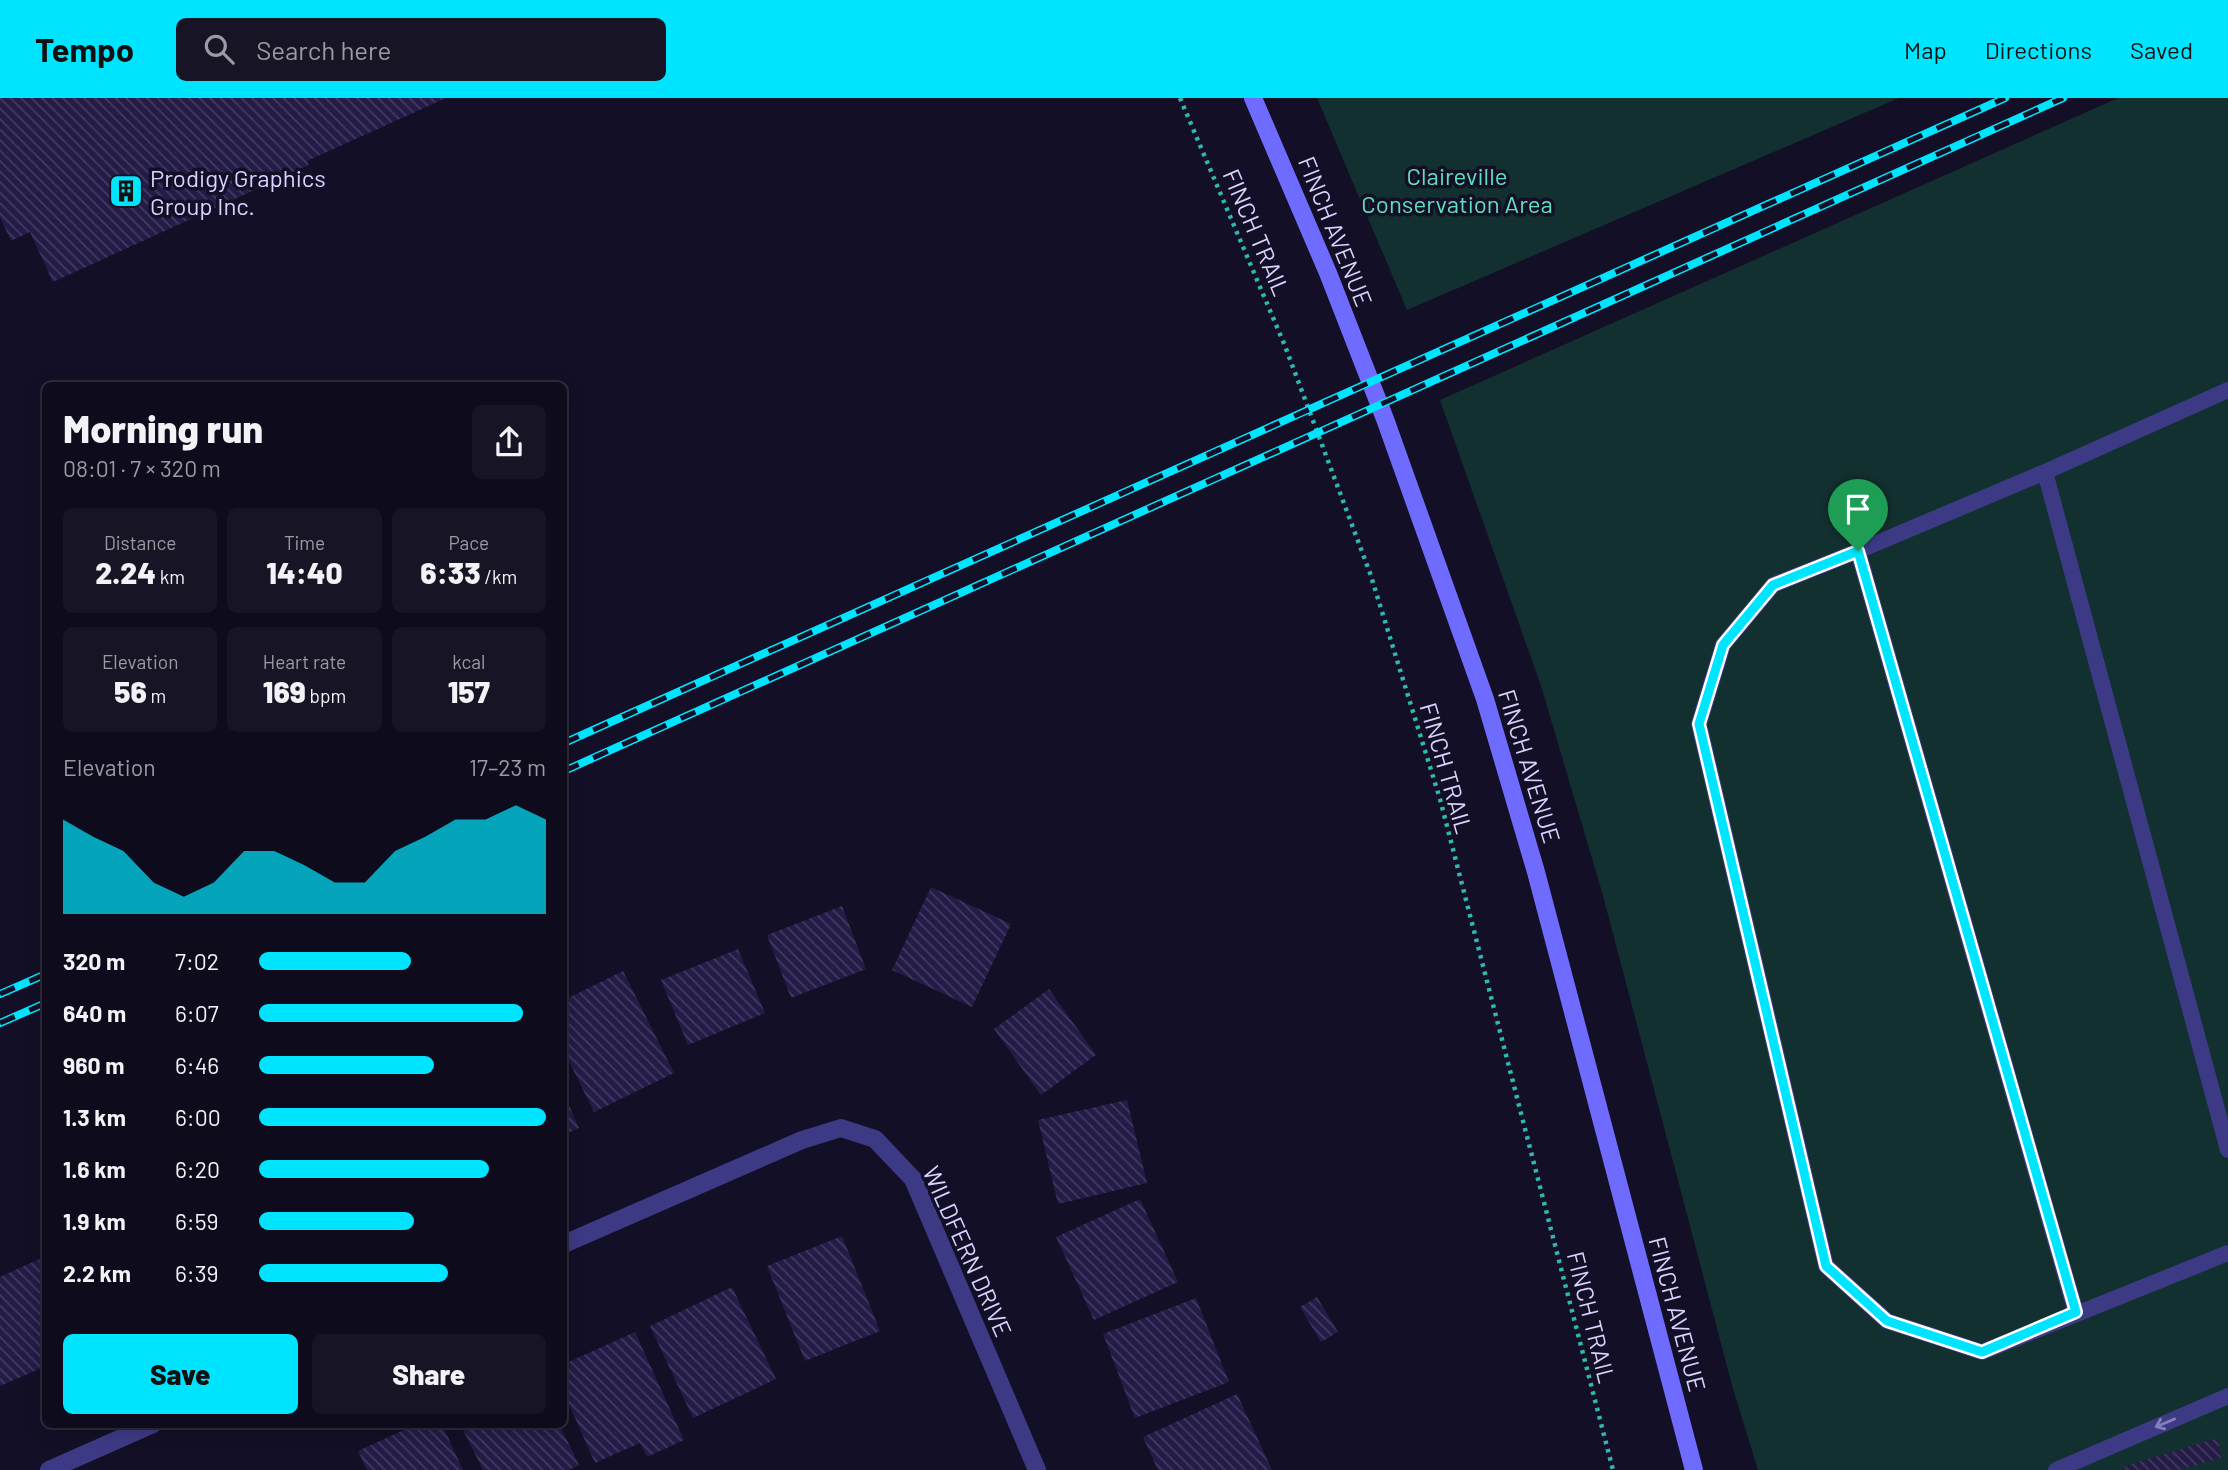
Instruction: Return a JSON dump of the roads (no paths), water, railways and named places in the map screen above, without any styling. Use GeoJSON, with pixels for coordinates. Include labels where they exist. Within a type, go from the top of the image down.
{"type":"FeatureCollection","features":[{"type":"Feature","properties":{"kind":"main road","name":"FINCH AVENUE"},"geometry":{"type":"LineString","coordinates":[[1253,98],[1328,273],[1385,419],[1485,699],[1536,873],[1694,1470]]}},
{"type":"Feature","properties":{"kind":"street","name":"WILDFERN DRIVE"},"geometry":{"type":"LineString","coordinates":[[567,1243],[802,1140],[841,1128],[875,1139],[913,1179],[1037,1470]]}},
{"type":"Feature","properties":{"kind":"street"},"geometry":{"type":"LineString","coordinates":[[49,1470],[144,1428]]}},
{"type":"Feature","properties":{"kind":"lane"},"geometry":{"type":"LineString","coordinates":[[2228,390],[2045,472],[1773,585],[1723,645],[1699,724],[1826,1266],[1887,1321],[1982,1352],[2228,1253]]}},
{"type":"Feature","properties":{"kind":"lane"},"geometry":{"type":"LineString","coordinates":[[2045,472],[2228,1150]]}},
{"type":"Feature","properties":{"kind":"lane"},"geometry":{"type":"LineString","coordinates":[[1858,551],[2076,1312]]}},
{"type":"Feature","properties":{"kind":"lane"},"geometry":{"type":"LineString","coordinates":[[2056,1470],[2228,1396]]}},
{"type":"Feature","properties":{"kind":"railway"},"geometry":{"type":"LineString","coordinates":[[567,742],[2005,98]]}},
{"type":"Feature","properties":{"kind":"railway"},"geometry":{"type":"LineString","coordinates":[[567,770],[2063,98]]}},
{"type":"Feature","properties":{"kind":"railway"},"geometry":{"type":"LineString","coordinates":[[0,994],[42,976]]}},
{"type":"Feature","properties":{"kind":"railway"},"geometry":{"type":"LineString","coordinates":[[0,1023],[42,1005]]}},
{"type":"Feature","properties":{"kind":"place","name":"Prodigy Graphics Group Inc."},"geometry":{"type":"Point","coordinates":[126,191]}},
{"type":"Feature","properties":{"kind":"park label","name":"Claireville Conservation Area"},"geometry":{"type":"Point","coordinates":[1457,189]}}]}
